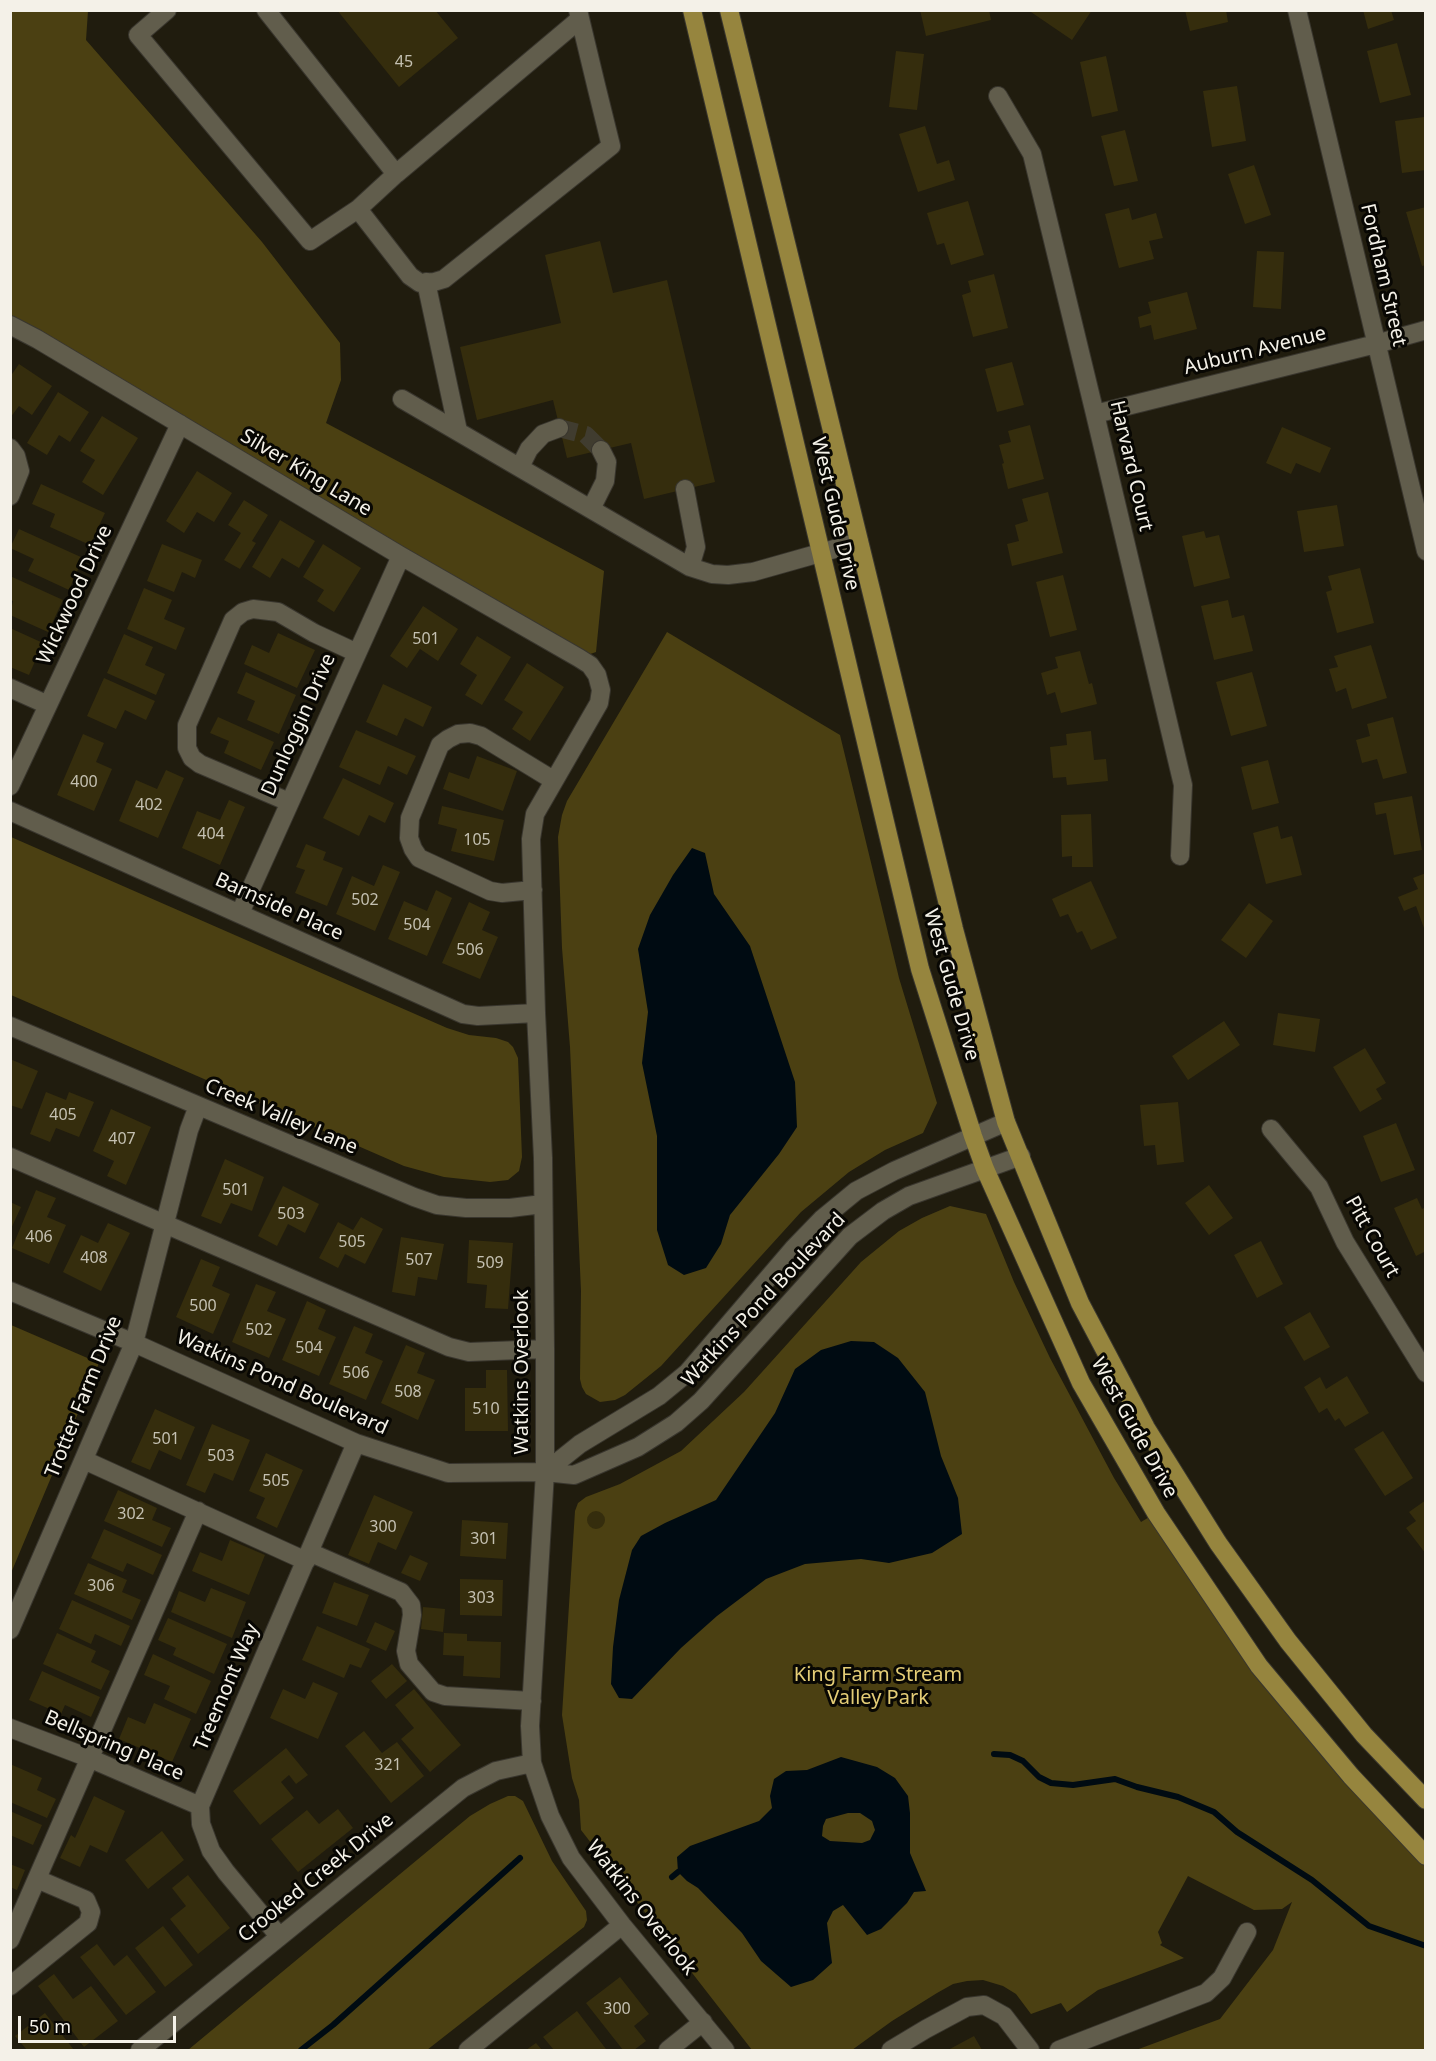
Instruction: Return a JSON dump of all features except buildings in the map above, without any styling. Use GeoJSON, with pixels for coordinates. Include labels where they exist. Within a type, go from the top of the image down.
{"type":"FeatureCollection","features":[{"type":"Feature","properties":{"kind":"main road","name":"West Gude Drive"},"geometry":{"type":"LineString","coordinates":[[693,10],[920,969],[985,1169],[1081,1383],[1156,1513],[1259,1666],[1351,1776],[1425,1856]]}},
{"type":"Feature","properties":{"kind":"main road","name":"West Gude Drive"},"geometry":{"type":"LineString","coordinates":[[729,10],[954,930],[1006,1122],[1080,1302],[1146,1428],[1218,1543],[1288,1641],[1364,1735],[1425,1800]]}},
{"type":"Feature","properties":{"kind":"street"},"geometry":{"type":"LineString","coordinates":[[166,10],[138,35],[310,241],[358,209],[579,15],[611,146],[444,279],[434,282],[420,283],[410,276],[358,209]]}},
{"type":"Feature","properties":{"kind":"street"},"geometry":{"type":"LineString","coordinates":[[266,10],[396,174]]}},
{"type":"Feature","properties":{"kind":"street","name":"Fordham Street"},"geometry":{"type":"LineString","coordinates":[[1297,10],[1425,550]]}},
{"type":"Feature","properties":{"kind":"street","name":"Harvard Court"},"geometry":{"type":"LineString","coordinates":[[998,96],[1032,154],[1184,785],[1180,855]]}},
{"type":"Feature","properties":{"kind":"street"},"geometry":{"type":"LineString","coordinates":[[426,282],[458,431]]}},
{"type":"Feature","properties":{"kind":"street","name":"Silver King Lane"},"geometry":{"type":"LineString","coordinates":[[10,325],[401,556],[579,658]]}},
{"type":"Feature","properties":{"kind":"street","name":"Auburn Avenue"},"geometry":{"type":"LineString","coordinates":[[1095,414],[1425,330]]}},
{"type":"Feature","properties":{"kind":"street"},"geometry":{"type":"LineString","coordinates":[[402,399],[690,567],[712,574],[753,572],[859,542]]}},
{"type":"Feature","properties":{"kind":"street","name":"Wickwood Drive"},"geometry":{"type":"LineString","coordinates":[[10,786],[180,424]]}},
{"type":"Feature","properties":{"kind":"street"},"geometry":{"type":"LineString","coordinates":[[520,468],[530,449],[543,434],[560,428]]}},
{"type":"Feature","properties":{"kind":"street"},"geometry":{"type":"LineString","coordinates":[[10,448],[16,456],[20,471],[10,496]]}},
{"type":"Feature","properties":{"kind":"street"},"geometry":{"type":"LineString","coordinates":[[591,509],[605,481],[607,462],[601,450]]}},
{"type":"Feature","properties":{"kind":"street"},"geometry":{"type":"LineString","coordinates":[[685,489],[696,547],[690,567]]}},
{"type":"Feature","properties":{"kind":"street","name":"Dunloggin Drive"},"geometry":{"type":"LineString","coordinates":[[240,913],[401,556]]}},
{"type":"Feature","properties":{"kind":"street"},"geometry":{"type":"LineString","coordinates":[[289,802],[200,764],[192,758],[187,748],[187,725],[233,620],[243,612],[253,609],[278,612],[357,653]]}},
{"type":"Feature","properties":{"kind":"street","name":"Watkins Overlook"},"geometry":{"type":"LineString","coordinates":[[579,658],[590,665],[597,675],[601,690],[599,703],[535,814],[531,839],[543,1158],[545,1349],[545,1472],[530,1726],[532,1762],[559,1836],[594,1890],[725,2050]]}},
{"type":"Feature","properties":{"kind":"street"},"geometry":{"type":"LineString","coordinates":[[10,688],[48,705]]}},
{"type":"Feature","properties":{"kind":"street"},"geometry":{"type":"LineString","coordinates":[[533,890],[502,893],[490,891],[419,858],[409,838],[410,818],[440,745],[458,734],[470,733],[482,736],[553,780]]}},
{"type":"Feature","properties":{"kind":"street","name":"Barnside Place"},"geometry":{"type":"LineString","coordinates":[[10,811],[463,1014],[478,1016],[536,1013]]}},
{"type":"Feature","properties":{"kind":"street","name":"Creek Valley Lane"},"geometry":{"type":"LineString","coordinates":[[10,1026],[437,1205],[499,1208],[543,1204]]}},
{"type":"Feature","properties":{"kind":"street","name":"Trotter Farm Drive"},"geometry":{"type":"LineString","coordinates":[[10,1630],[134,1343],[189,1130],[198,1106]]}},
{"type":"Feature","properties":{"kind":"street","name":"Watkins Pond Boulevard"},"geometry":{"type":"LineString","coordinates":[[545,1472],[580,1444],[659,1396],[687,1373],[793,1249],[822,1219],[856,1191],[894,1171],[1006,1122]]}},
{"type":"Feature","properties":{"kind":"street","name":"Pitt Court"},"geometry":{"type":"LineString","coordinates":[[1271,1129],[1319,1187],[1345,1242],[1425,1373]]}},
{"type":"Feature","properties":{"kind":"street","name":"Watkins Pond Boulevard"},"geometry":{"type":"LineString","coordinates":[[10,1291],[134,1343],[356,1443],[448,1473],[545,1472],[574,1475],[604,1464],[638,1447],[676,1423],[733,1368],[850,1236],[883,1211],[909,1196],[1021,1156]]}},
{"type":"Feature","properties":{"kind":"street"},"geometry":{"type":"LineString","coordinates":[[10,1157],[449,1347],[469,1352],[545,1349]]}},
{"type":"Feature","properties":{"kind":"street","name":"Treemont Way"},"geometry":{"type":"LineString","coordinates":[[200,1806],[356,1443]]}},
{"type":"Feature","properties":{"kind":"street"},"geometry":{"type":"LineString","coordinates":[[84,1460],[198,1511],[401,1592],[411,1605],[412,1616],[406,1652],[408,1664],[433,1692],[445,1696],[532,1701]]}},
{"type":"Feature","properties":{"kind":"street"},"geometry":{"type":"LineString","coordinates":[[10,1940],[198,1511]]}},
{"type":"Feature","properties":{"kind":"street","name":"Bellspring Place"},"geometry":{"type":"LineString","coordinates":[[10,1728],[89,1758],[200,1806]]}},
{"type":"Feature","properties":{"kind":"street","name":"Crooked Creek Drive"},"geometry":{"type":"LineString","coordinates":[[140,2050],[463,1788],[496,1771],[532,1762]]}},
{"type":"Feature","properties":{"kind":"street"},"geometry":{"type":"LineString","coordinates":[[200,1806],[201,1824],[211,1851],[279,1936]]}},
{"type":"Feature","properties":{"kind":"street"},"geometry":{"type":"LineString","coordinates":[[10,1986],[88,1923],[91,1912],[86,1900],[37,1879]]}},
{"type":"Feature","properties":{"kind":"street"},"geometry":{"type":"LineString","coordinates":[[468,2050],[622,1925]]}},
{"type":"Feature","properties":{"kind":"street"},"geometry":{"type":"LineString","coordinates":[[1059,2050],[1206,1994],[1222,1978],[1247,1932]]}},
{"type":"Feature","properties":{"kind":"street"},"geometry":{"type":"LineString","coordinates":[[891,2050],[967,2007],[984,2005],[1004,2016],[1030,2050]]}},
{"type":"Feature","properties":{"kind":"street"},"geometry":{"type":"LineString","coordinates":[[668,2050],[703,2022]]}},
{"type":"Feature","properties":{"kind":"green space"},"geometry":{"type":"Polygon","coordinates":[[[10,11],[88,11],[86,40],[262,242],[340,343],[341,380],[326,423],[604,571],[596,652],[579,658],[11,325],[10,11]]]}},
{"type":"Feature","properties":{"kind":"green space"},"geometry":{"type":"Polygon","coordinates":[[[667,632],[840,735],[899,978],[937,1103],[923,1133],[885,1150],[849,1172],[801,1212],[661,1366],[625,1395],[615,1400],[600,1402],[586,1394],[580,1379],[581,1291],[558,837],[567,801],[667,632]]]}},
{"type":"Feature","properties":{"kind":"green space"},"geometry":{"type":"Polygon","coordinates":[[[11,837],[447,1028],[469,1035],[496,1038],[508,1042],[518,1058],[522,1157],[519,1171],[508,1180],[490,1182],[444,1177],[404,1166],[11,995],[11,837]]]}},
{"type":"Feature","properties":{"kind":"green space","name":"King Farm Stream Valley Park"},"geometry":{"type":"Polygon","coordinates":[[[950,1206],[986,1214],[1014,1282],[1050,1358],[1114,1478],[1141,1522],[1156,1513],[1259,1666],[1425,1856],[1425,2050],[1136,2050],[1220,2019],[1273,1950],[1292,1902],[1282,1909],[1254,1910],[1188,1876],[1158,1932],[1162,1943],[1160,1945],[1184,1958],[1098,1990],[1067,2012],[1061,2003],[1031,2014],[1016,1994],[1003,1986],[983,1980],[967,1981],[953,1984],[937,1993],[892,2021],[852,2050],[752,2050],[581,1830],[579,1800],[572,1778],[562,1715],[575,1511],[578,1503],[586,1497],[620,1484],[681,1451],[744,1392],[861,1262],[899,1231],[950,1206]]]}},
{"type":"Feature","properties":{"kind":"green space"},"geometry":{"type":"Polygon","coordinates":[[[11,1325],[99,1363],[11,1573],[11,1325]]]}},
{"type":"Feature","properties":{"kind":"green space"},"geometry":{"type":"Polygon","coordinates":[[[508,1796],[515,1796],[523,1801],[552,1861],[586,1911],[587,1920],[584,1927],[427,2050],[188,2050],[470,1816],[508,1796]]]}},
{"type":"Feature","properties":{"kind":"shaded area"},"geometry":{"type":"Polygon","coordinates":[[[692,848],[705,853],[714,894],[750,946],[795,1082],[797,1127],[779,1154],[730,1215],[721,1244],[706,1268],[684,1275],[668,1265],[657,1230],[657,1136],[642,1063],[648,1012],[638,949],[650,915],[692,848]]]}},
{"type":"Feature","properties":{"kind":"shaded area"},"geometry":{"type":"Polygon","coordinates":[[[851,1341],[874,1342],[898,1358],[925,1392],[941,1456],[958,1498],[962,1534],[932,1553],[889,1563],[861,1559],[805,1564],[766,1579],[717,1616],[681,1648],[632,1699],[619,1698],[611,1684],[619,1600],[632,1550],[641,1536],[716,1500],[775,1413],[795,1369],[821,1350],[851,1341]]]}},
{"type":"Feature","properties":{"kind":"shaded area"},"geometry":{"type":"Polygon","coordinates":[[[841,1757],[877,1767],[895,1778],[908,1796],[910,1853],[926,1891],[914,1892],[907,1903],[881,1929],[867,1935],[843,1905],[833,1911],[827,1923],[832,1963],[813,1980],[791,1987],[761,1961],[742,1933],[698,1888],[678,1872],[677,1857],[690,1846],[759,1821],[772,1808],[770,1796],[774,1779],[786,1771],[807,1770],[841,1757]],[[848,1813],[826,1819],[822,1836],[830,1841],[862,1843],[870,1840],[875,1830],[872,1821],[860,1813],[848,1813]]]}},
{"type":"Feature","properties":{"kind":"waterway"},"geometry":{"type":"LineString","coordinates":[[994,1754],[1010,1755],[1023,1761],[1039,1777],[1051,1783],[1073,1785],[1115,1779],[1178,1797],[1214,1812],[1237,1832],[1312,1880],[1369,1926],[1426,1946]]}},
{"type":"Feature","properties":{"kind":"waterway"},"geometry":{"type":"LineString","coordinates":[[301,2050],[333,2025],[520,1858]]}},
{"type":"Feature","properties":{"kind":"waterway"},"geometry":{"type":"LineString","coordinates":[[672,1877],[678,1872]]}},
{"type":"Feature","properties":{"kind":"tunnel"},"geometry":{"type":"LineString","coordinates":[[559,428],[586,435],[601,450]]}}]}
